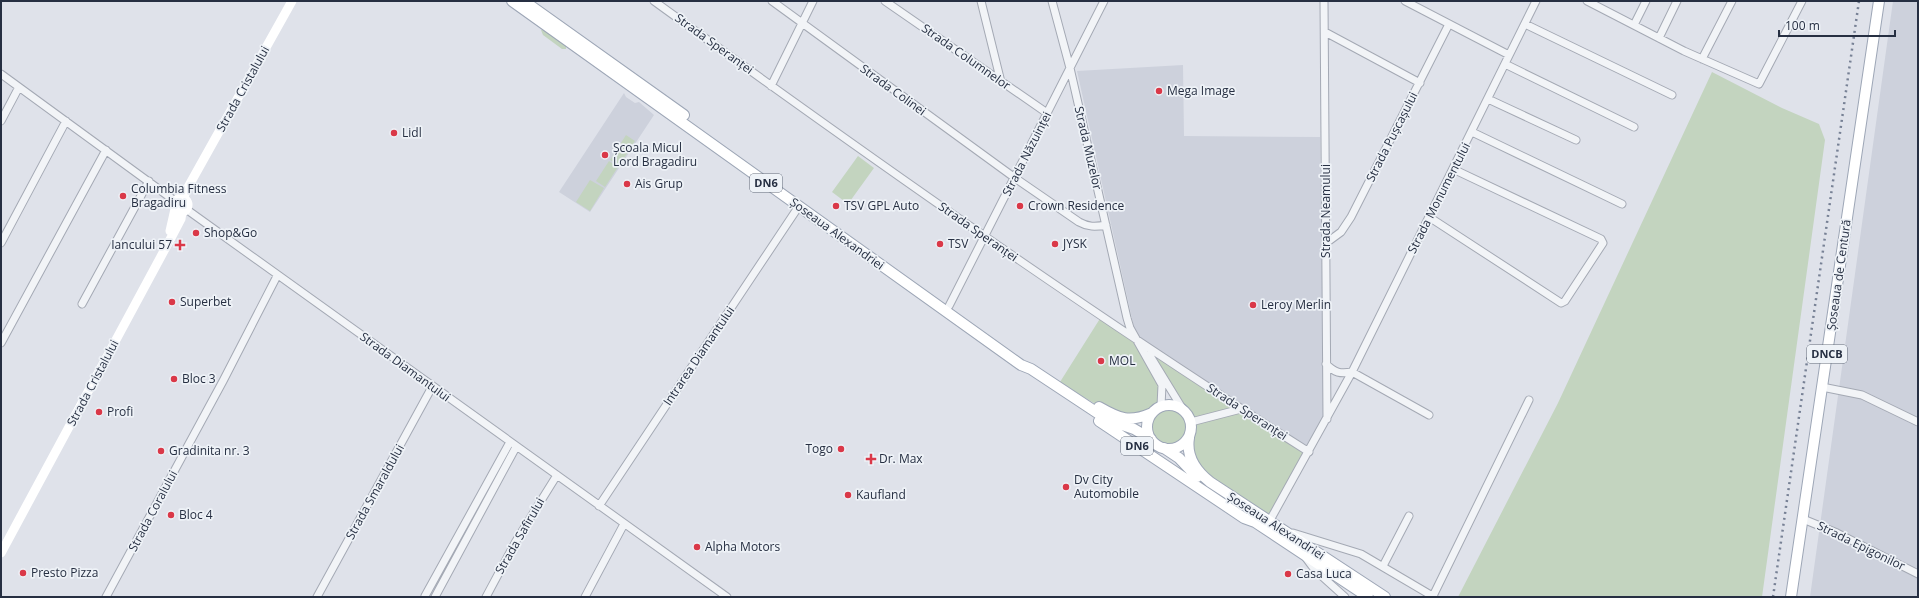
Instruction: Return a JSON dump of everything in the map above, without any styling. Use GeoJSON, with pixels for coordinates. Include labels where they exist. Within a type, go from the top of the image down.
{"type":"FeatureCollection","features":[{"type":"Feature","properties":{"kind":"main road","name":"Șoseaua Alexandriei"},"geometry":{"type":"LineString","coordinates":[[512,1],[1021,366],[1031,369],[1111,421],[1134,429],[1151,439]]}},
{"type":"Feature","properties":{"kind":"main road","name":"Șoseaua Alexandriei"},"geometry":{"type":"LineString","coordinates":[[524,1],[1026,360],[1104,410],[1125,419],[1132,420],[1152,413]]}},
{"type":"Feature","properties":{"kind":"main road","name":"Șoseaua de Centură"},"geometry":{"type":"LineString","coordinates":[[1792,597],[1879,1]]}},
{"type":"Feature","properties":{"kind":"main road","name":"DN6"},"geometry":{"type":"LineString","coordinates":[[1021,366],[1029,373],[1231,510],[1244,518],[1255,522],[1368,597]]}},
{"type":"Feature","properties":{"kind":"main road"},"geometry":{"type":"LineString","coordinates":[[1160,406],[1175,405],[1182,408],[1186,412],[1191,422],[1189,438]]}},
{"type":"Feature","properties":{"kind":"main road","name":"DN6"},"geometry":{"type":"LineString","coordinates":[[1160,406],[1152,413],[1147,426],[1151,439],[1154,443],[1164,448],[1178,447],[1189,438]]}},
{"type":"Feature","properties":{"kind":"main road","name":"Șoseaua Alexandriei"},"geometry":{"type":"LineString","coordinates":[[1189,438],[1188,447],[1191,459],[1204,478],[1273,525],[1385,597]]}},
{"type":"Feature","properties":{"kind":"main road","name":"Șoseaua Alexandriei"},"geometry":{"type":"LineString","coordinates":[[1164,448],[1179,458],[1202,482],[1247,514],[1255,522]]}},
{"type":"Feature","properties":{"kind":"street","name":"Strada Cristalului"},"geometry":{"type":"LineString","coordinates":[[1,543],[180,222],[180,206],[187,189],[292,1]]}},
{"type":"Feature","properties":{"kind":"street","name":"Strada Speranței"},"geometry":{"type":"LineString","coordinates":[[654,1],[983,237],[1137,341],[1309,452]]}},
{"type":"Feature","properties":{"kind":"street","name":"Strada Colinei"},"geometry":{"type":"LineString","coordinates":[[772,1],[1015,178],[1086,226],[1093,227],[1106,225]]}},
{"type":"Feature","properties":{"kind":"street"},"geometry":{"type":"LineString","coordinates":[[771,86],[813,1]]}},
{"type":"Feature","properties":{"kind":"street"},"geometry":{"type":"LineString","coordinates":[[981,1],[1001,82]]}},
{"type":"Feature","properties":{"kind":"street","name":"Strada Muzelor"},"geometry":{"type":"LineString","coordinates":[[1052,1],[1070,68],[1127,318],[1137,341]]}},
{"type":"Feature","properties":{"kind":"street","name":"Strada Năzuinței"},"geometry":{"type":"LineString","coordinates":[[949,306],[1104,1]]}},
{"type":"Feature","properties":{"kind":"street","name":"Strada Neamului"},"geometry":{"type":"LineString","coordinates":[[1324,1],[1327,421]]}},
{"type":"Feature","properties":{"kind":"street"},"geometry":{"type":"LineString","coordinates":[[1405,1],[1509,55]]}},
{"type":"Feature","properties":{"kind":"street","name":"Strada Monumentului"},"geometry":{"type":"LineString","coordinates":[[1273,525],[1309,452],[1352,372],[1536,1]]}},
{"type":"Feature","properties":{"kind":"street"},"geometry":{"type":"LineString","coordinates":[[1587,1],[1702,59],[1759,84],[1802,1]]}},
{"type":"Feature","properties":{"kind":"street"},"geometry":{"type":"LineString","coordinates":[[1634,25],[1646,1]]}},
{"type":"Feature","properties":{"kind":"street"},"geometry":{"type":"LineString","coordinates":[[1659,38],[1677,1]]}},
{"type":"Feature","properties":{"kind":"street"},"geometry":{"type":"LineString","coordinates":[[1702,59],[1732,1]]}},
{"type":"Feature","properties":{"kind":"street","name":"Strada Columnelor"},"geometry":{"type":"LineString","coordinates":[[888,2],[1047,113]]}},
{"type":"Feature","properties":{"kind":"street","name":"Strada Pușcașului"},"geometry":{"type":"LineString","coordinates":[[1326,243],[1341,232],[1351,217],[1449,24]]}},
{"type":"Feature","properties":{"kind":"street"},"geometry":{"type":"LineString","coordinates":[[1525,24],[1672,95]]}},
{"type":"Feature","properties":{"kind":"street"},"geometry":{"type":"LineString","coordinates":[[1325,32],[1420,83]]}},
{"type":"Feature","properties":{"kind":"street"},"geometry":{"type":"LineString","coordinates":[[1505,64],[1634,127]]}},
{"type":"Feature","properties":{"kind":"street","name":"Strada Diamantului"},"geometry":{"type":"LineString","coordinates":[[1,74],[149,181],[180,206],[557,475],[723,596]]}},
{"type":"Feature","properties":{"kind":"street"},"geometry":{"type":"LineString","coordinates":[[1,121],[19,88]]}},
{"type":"Feature","properties":{"kind":"street"},"geometry":{"type":"LineString","coordinates":[[1488,99],[1576,140]]}},
{"type":"Feature","properties":{"kind":"street"},"geometry":{"type":"LineString","coordinates":[[1,243],[66,121]]}},
{"type":"Feature","properties":{"kind":"street"},"geometry":{"type":"LineString","coordinates":[[1472,132],[1622,204]]}},
{"type":"Feature","properties":{"kind":"street"},"geometry":{"type":"LineString","coordinates":[[1,343],[106,150]]}},
{"type":"Feature","properties":{"kind":"street"},"geometry":{"type":"LineString","coordinates":[[1429,217],[1561,303],[1565,301],[1603,243],[1602,239],[1453,169]]}},
{"type":"Feature","properties":{"kind":"street"},"geometry":{"type":"LineString","coordinates":[[82,304],[149,181]]}},
{"type":"Feature","properties":{"kind":"street","name":"Intrarea Diamantului"},"geometry":{"type":"LineString","coordinates":[[599,506],[799,206]]}},
{"type":"Feature","properties":{"kind":"street","name":"Strada Coralului"},"geometry":{"type":"LineString","coordinates":[[106,597],[223,381],[277,276]]}},
{"type":"Feature","properties":{"kind":"street","name":"Strada Cristalului"},"geometry":{"type":"LineString","coordinates":[[1,553],[127,317]]}},
{"type":"Feature","properties":{"kind":"street"},"geometry":{"type":"LineString","coordinates":[[1137,341],[1162,385],[1160,406]]}},
{"type":"Feature","properties":{"kind":"street"},"geometry":{"type":"LineString","coordinates":[[1137,341],[1152,357],[1182,408]]}},
{"type":"Feature","properties":{"kind":"street"},"geometry":{"type":"LineString","coordinates":[[1326,364],[1334,372],[1352,372],[1428,415]]}},
{"type":"Feature","properties":{"kind":"street","name":"Strada Smaraldului"},"geometry":{"type":"LineString","coordinates":[[317,597],[432,387]]}},
{"type":"Feature","properties":{"kind":"street"},"geometry":{"type":"LineString","coordinates":[[1822,387],[1862,395],[1918,422]]}},
{"type":"Feature","properties":{"kind":"street"},"geometry":{"type":"LineString","coordinates":[[1273,525],[1358,553],[1383,566],[1433,597],[1529,400]]}},
{"type":"Feature","properties":{"kind":"street"},"geometry":{"type":"LineString","coordinates":[[1191,422],[1241,409]]}},
{"type":"Feature","properties":{"kind":"street"},"geometry":{"type":"LineString","coordinates":[[425,596],[513,445]]}},
{"type":"Feature","properties":{"kind":"street"},"geometry":{"type":"LineString","coordinates":[[435,597],[513,445]]}},
{"type":"Feature","properties":{"kind":"street","name":"Strada Safirului"},"geometry":{"type":"LineString","coordinates":[[486,597],[516,541],[557,475]]}},
{"type":"Feature","properties":{"kind":"street"},"geometry":{"type":"LineString","coordinates":[[1383,566],[1409,516]]}},
{"type":"Feature","properties":{"kind":"street","name":"Strada Epigonilor"},"geometry":{"type":"LineString","coordinates":[[1803,519],[1918,574]]}},
{"type":"Feature","properties":{"kind":"street"},"geometry":{"type":"LineString","coordinates":[[585,597],[624,524]]}},
{"type":"Feature","properties":{"kind":"street"},"geometry":{"type":"LineString","coordinates":[[1303,555],[1315,570],[1346,597]]}},
{"type":"Feature","properties":{"kind":"shaded area"},"geometry":{"type":"Polygon","coordinates":[[[1893,1],[1918,1],[1918,597],[1810,597],[1893,1]]]}},
{"type":"Feature","properties":{"kind":"shaded area"},"geometry":{"type":"Polygon","coordinates":[[[1183,65],[1184,136],[1320,137],[1324,415],[1309,452],[1137,341],[1077,71],[1183,65]]]}},
{"type":"Feature","properties":{"kind":"shaded area","name":"Școala Micul Lord Bragadiru"},"geometry":{"type":"Polygon","coordinates":[[[624,93],[626,97],[635,103],[639,102],[654,115],[590,212],[559,192],[624,93]]]}},
{"type":"Feature","properties":{"kind":"green space"},"geometry":{"type":"Polygon","coordinates":[[[541,30],[545,30],[566,45],[566,49],[562,49],[543,35],[541,30]]]}},
{"type":"Feature","properties":{"kind":"green space"},"geometry":{"type":"Polygon","coordinates":[[[1712,72],[1782,108],[1819,124],[1825,140],[1762,597],[1458,597],[1558,403],[1712,72]]]}},
{"type":"Feature","properties":{"kind":"green space"},"geometry":{"type":"Polygon","coordinates":[[[626,135],[635,141],[619,166],[610,160],[626,135]]]}},
{"type":"Feature","properties":{"kind":"green space"},"geometry":{"type":"Polygon","coordinates":[[[858,156],[874,168],[848,204],[832,192],[858,156]]]}},
{"type":"Feature","properties":{"kind":"green space"},"geometry":{"type":"Polygon","coordinates":[[[609,161],[618,167],[605,187],[596,181],[609,161]]]}},
{"type":"Feature","properties":{"kind":"green space"},"geometry":{"type":"Polygon","coordinates":[[[590,180],[604,188],[590,211],[576,202],[590,180]]]}},
{"type":"Feature","properties":{"kind":"green space"},"geometry":{"type":"Polygon","coordinates":[[[1101,317],[1309,452],[1269,522],[1217,488],[1184,443],[1169,449],[1163,448],[1152,441],[1149,435],[1148,419],[1135,418],[1112,412],[1060,382],[1101,317]],[[1159,379],[1161,406],[1168,404],[1181,408],[1159,379]]]}},
{"type":"Feature","properties":{"kind":"railway"},"geometry":{"type":"LineString","coordinates":[[1773,597],[1859,1]]}},
{"type":"Feature","properties":{"kind":"place","name":"Mega Image"},"geometry":{"type":"Point","coordinates":[1159,91]}},
{"type":"Feature","properties":{"kind":"place","name":"Lidl"},"geometry":{"type":"Point","coordinates":[394,133]}},
{"type":"Feature","properties":{"kind":"place","name":"Școala Micul Lord Bragadiru"},"geometry":{"type":"Point","coordinates":[605,155]}},
{"type":"Feature","properties":{"kind":"place","name":"Ais Grup"},"geometry":{"type":"Point","coordinates":[627,184]}},
{"type":"Feature","properties":{"kind":"place","name":"Columbia Fitness Bragadiru"},"geometry":{"type":"Point","coordinates":[123,196]}},
{"type":"Feature","properties":{"kind":"place","name":"TSV GPL Auto"},"geometry":{"type":"Point","coordinates":[836,206]}},
{"type":"Feature","properties":{"kind":"place","name":"Crown Residence"},"geometry":{"type":"Point","coordinates":[1020,206]}},
{"type":"Feature","properties":{"kind":"place","name":"Shop&Go"},"geometry":{"type":"Point","coordinates":[196,233]}},
{"type":"Feature","properties":{"kind":"place","name":"TSV"},"geometry":{"type":"Point","coordinates":[940,244]}},
{"type":"Feature","properties":{"kind":"place","name":"JYSK"},"geometry":{"type":"Point","coordinates":[1055,244]}},
{"type":"Feature","properties":{"kind":"place","name":"Iancului 57"},"geometry":{"type":"Point","coordinates":[180,245]}},
{"type":"Feature","properties":{"kind":"place","name":"Superbet"},"geometry":{"type":"Point","coordinates":[172,302]}},
{"type":"Feature","properties":{"kind":"place","name":"Leroy Merlin"},"geometry":{"type":"Point","coordinates":[1253,305]}},
{"type":"Feature","properties":{"kind":"place","name":"MOL"},"geometry":{"type":"Point","coordinates":[1101,361]}},
{"type":"Feature","properties":{"kind":"place","name":"Bloc 3"},"geometry":{"type":"Point","coordinates":[174,379]}},
{"type":"Feature","properties":{"kind":"place","name":"Profi"},"geometry":{"type":"Point","coordinates":[99,412]}},
{"type":"Feature","properties":{"kind":"place","name":"Togo"},"geometry":{"type":"Point","coordinates":[841,449]}},
{"type":"Feature","properties":{"kind":"place","name":"Gradinita nr. 3"},"geometry":{"type":"Point","coordinates":[161,451]}},
{"type":"Feature","properties":{"kind":"place","name":"Dr. Max"},"geometry":{"type":"Point","coordinates":[871,459]}},
{"type":"Feature","properties":{"kind":"place","name":"Dv City Automobile"},"geometry":{"type":"Point","coordinates":[1066,487]}},
{"type":"Feature","properties":{"kind":"place","name":"Kaufland"},"geometry":{"type":"Point","coordinates":[848,495]}},
{"type":"Feature","properties":{"kind":"place","name":"Bloc 4"},"geometry":{"type":"Point","coordinates":[171,515]}},
{"type":"Feature","properties":{"kind":"place","name":"Alpha Motors"},"geometry":{"type":"Point","coordinates":[697,547]}},
{"type":"Feature","properties":{"kind":"place","name":"Presto Pizza"},"geometry":{"type":"Point","coordinates":[23,573]}},
{"type":"Feature","properties":{"kind":"place","name":"Casa Luca"},"geometry":{"type":"Point","coordinates":[1288,574]}}]}
